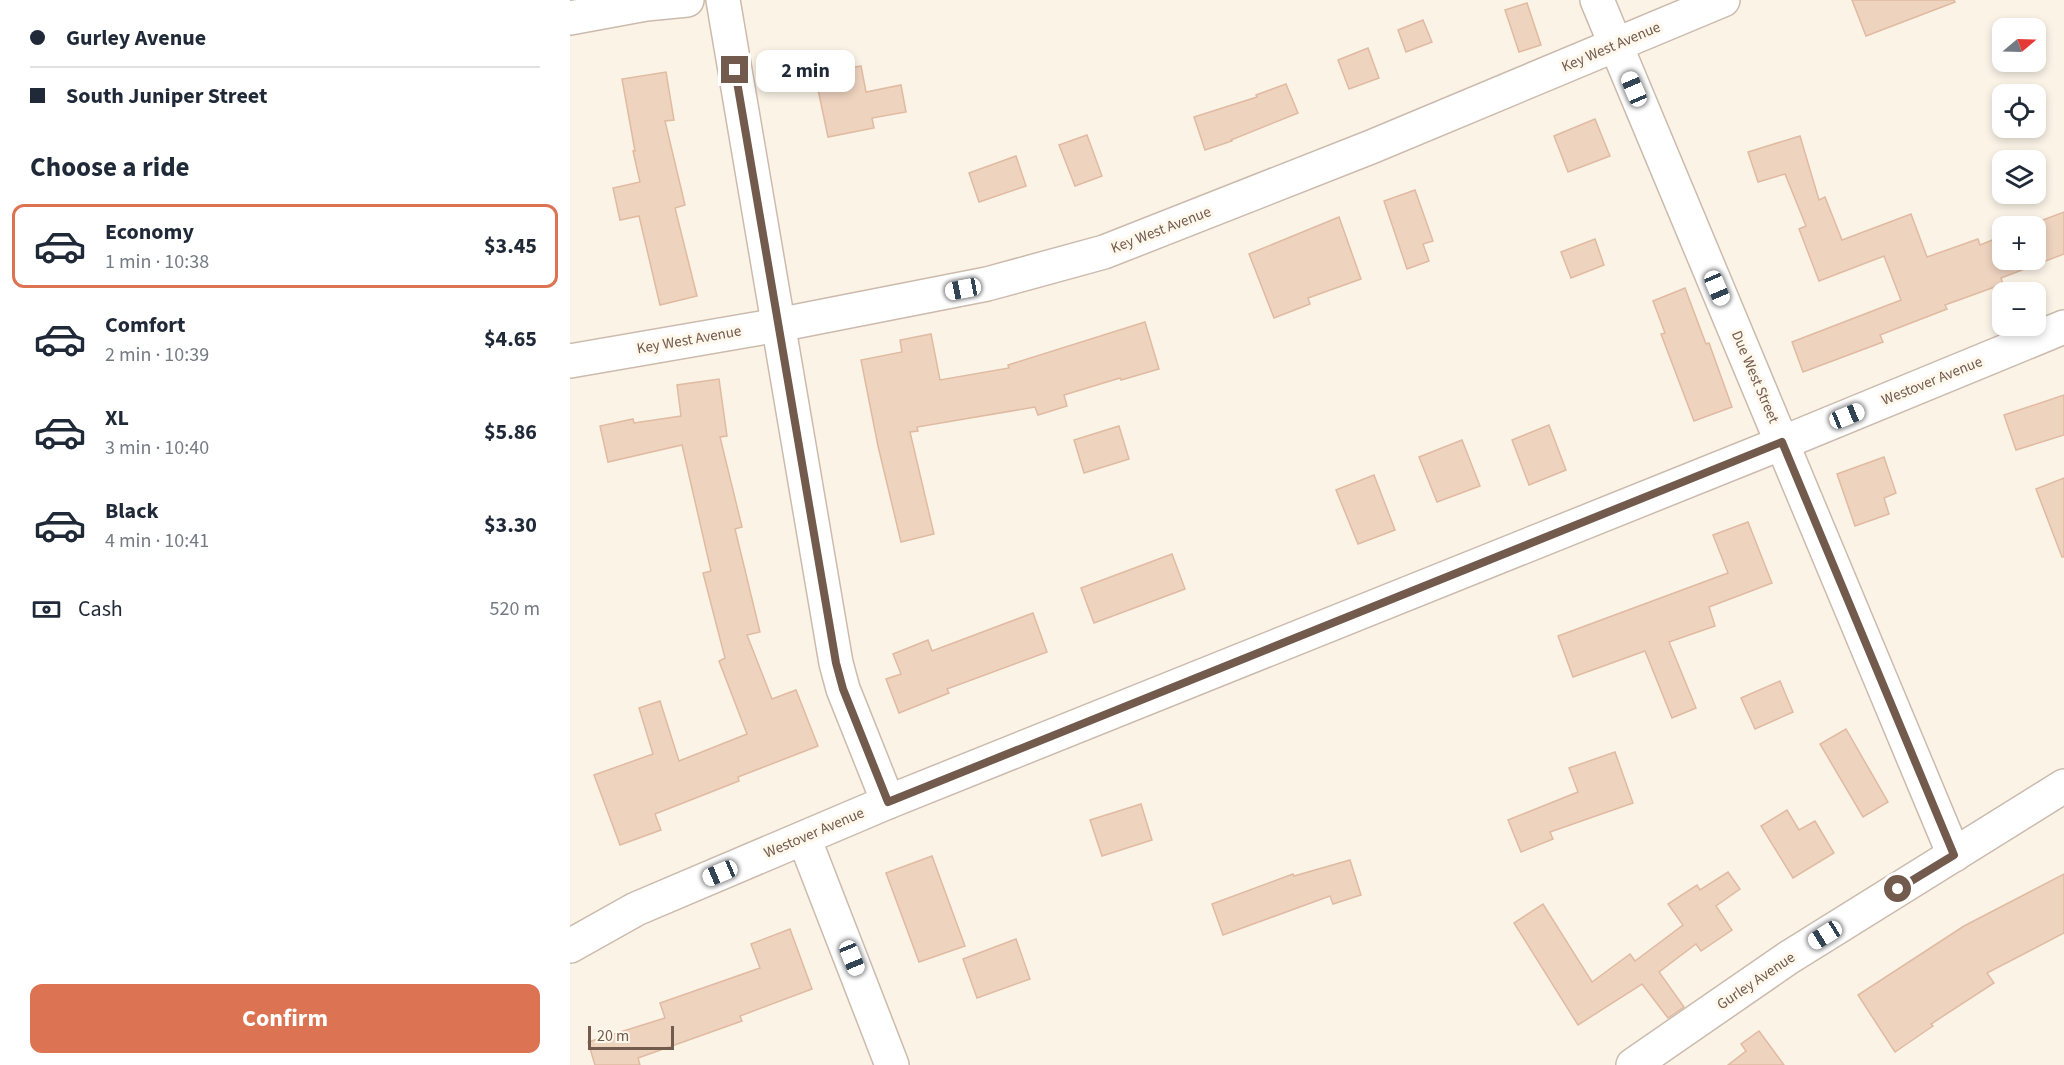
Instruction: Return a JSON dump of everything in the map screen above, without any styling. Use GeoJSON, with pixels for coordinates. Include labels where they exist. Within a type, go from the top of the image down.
{"type":"FeatureCollection","features":[{"type":"Feature","properties":{"kind":"street"},"geometry":{"type":"LineString","coordinates":[[570,18],[646,4],[687,0]]}},
{"type":"Feature","properties":{"kind":"street"},"geometry":{"type":"LineString","coordinates":[[723,0],[836,663],[843,689],[888,802]]}},
{"type":"Feature","properties":{"kind":"street","name":"Due West Street"},"geometry":{"type":"LineString","coordinates":[[1597,0],[1954,855]]}},
{"type":"Feature","properties":{"kind":"street","name":"Key West Avenue"},"geometry":{"type":"LineString","coordinates":[[570,361],[778,325],[987,284],[1104,252],[1371,147],[1723,0]]}},
{"type":"Feature","properties":{"kind":"street","name":"Westover Avenue"},"geometry":{"type":"LineString","coordinates":[[570,946],[636,909],[888,802],[2064,327]]}},
{"type":"Feature","properties":{"kind":"street","name":"Gurley Avenue"},"geometry":{"type":"LineString","coordinates":[[1633,1065],[1788,958],[2064,786]]}},
{"type":"Feature","properties":{"kind":"street"},"geometry":{"type":"LineString","coordinates":[[804,838],[892,1065]]}},
{"type":"Feature","properties":{"kind":"building"},"geometry":{"type":"Polygon","coordinates":[[[1852,0],[1954,0],[1955,2],[1866,36],[1852,0]]]}},
{"type":"Feature","properties":{"kind":"building"},"geometry":{"type":"Polygon","coordinates":[[[1527,3],[1541,45],[1519,52],[1505,10],[1527,3]]]}},
{"type":"Feature","properties":{"kind":"building"},"geometry":{"type":"Polygon","coordinates":[[[1423,20],[1432,42],[1406,52],[1398,30],[1423,20]]]}},
{"type":"Feature","properties":{"kind":"building"},"geometry":{"type":"Polygon","coordinates":[[[1368,48],[1379,78],[1349,89],[1338,60],[1368,48]]]}},
{"type":"Feature","properties":{"kind":"building"},"geometry":{"type":"Polygon","coordinates":[[[861,66],[866,92],[901,85],[906,112],[872,118],[874,128],[828,137],[815,75],[861,66]]]}},
{"type":"Feature","properties":{"kind":"building"},"geometry":{"type":"Polygon","coordinates":[[[666,72],[674,120],[665,121],[685,205],[675,208],[697,296],[660,305],[639,216],[620,220],[613,188],[640,182],[622,79],[666,72]]]}},
{"type":"Feature","properties":{"kind":"building"},"geometry":{"type":"Polygon","coordinates":[[[1286,84],[1298,113],[1205,150],[1194,117],[1257,97],[1256,95],[1286,84]]]}},
{"type":"Feature","properties":{"kind":"building"},"geometry":{"type":"Polygon","coordinates":[[[1595,119],[1610,156],[1568,172],[1554,136],[1595,119]]]}},
{"type":"Feature","properties":{"kind":"building"},"geometry":{"type":"Polygon","coordinates":[[[1087,135],[1102,176],[1075,186],[1059,145],[1087,135]]]}},
{"type":"Feature","properties":{"kind":"building"},"geometry":{"type":"Polygon","coordinates":[[[1800,136],[1819,200],[1825,197],[1842,240],[1911,214],[1927,257],[1978,239],[1980,245],[1992,240],[1992,270],[2022,270],[2001,278],[2002,282],[1992,282],[1992,288],[1945,305],[1947,309],[1880,335],[1883,342],[1803,372],[1792,342],[1901,300],[1884,256],[1819,281],[1799,229],[1806,226],[1785,174],[1758,182],[1748,152],[1800,136]]]}},
{"type":"Feature","properties":{"kind":"building"},"geometry":{"type":"Polygon","coordinates":[[[1016,156],[1026,186],[979,202],[969,173],[1016,156]]]}},
{"type":"Feature","properties":{"kind":"building"},"geometry":{"type":"Polygon","coordinates":[[[1415,190],[1433,241],[1423,244],[1429,261],[1407,269],[1384,201],[1415,190]]]}},
{"type":"Feature","properties":{"kind":"building"},"geometry":{"type":"Polygon","coordinates":[[[2064,212],[2064,254],[2046,261],[2046,219],[2064,212]]]}},
{"type":"Feature","properties":{"kind":"building"},"geometry":{"type":"Polygon","coordinates":[[[1339,217],[1361,279],[1308,298],[1310,304],[1274,318],[1249,254],[1339,217]]]}},
{"type":"Feature","properties":{"kind":"building"},"geometry":{"type":"Polygon","coordinates":[[[1595,239],[1604,265],[1571,278],[1561,252],[1595,239]]]}},
{"type":"Feature","properties":{"kind":"building"},"geometry":{"type":"Polygon","coordinates":[[[1685,288],[1706,344],[1709,343],[1732,407],[1694,421],[1661,334],[1665,333],[1653,301],[1685,288]]]}},
{"type":"Feature","properties":{"kind":"building"},"geometry":{"type":"Polygon","coordinates":[[[1145,322],[1159,369],[1064,395],[1067,406],[1038,415],[1035,407],[917,427],[918,431],[910,432],[934,534],[901,542],[878,446],[861,360],[902,352],[900,340],[931,334],[940,380],[1009,368],[1008,365],[1145,322]]]}},
{"type":"Feature","properties":{"kind":"building"},"geometry":{"type":"Polygon","coordinates":[[[719,379],[727,436],[720,437],[742,527],[735,529],[760,632],[747,635],[772,699],[796,690],[818,746],[738,777],[739,781],[655,814],[661,830],[620,845],[594,775],[653,754],[639,708],[660,701],[679,761],[747,734],[719,661],[725,658],[703,573],[711,571],[682,445],[608,462],[600,426],[633,419],[634,423],[681,416],[677,385],[719,379]]]}},
{"type":"Feature","properties":{"kind":"building"},"geometry":{"type":"Polygon","coordinates":[[[2064,395],[2064,435],[2016,450],[2004,415],[2064,395]]]}},
{"type":"Feature","properties":{"kind":"building"},"geometry":{"type":"Polygon","coordinates":[[[1549,425],[1566,470],[1529,485],[1512,440],[1549,425]]]}},
{"type":"Feature","properties":{"kind":"building"},"geometry":{"type":"Polygon","coordinates":[[[1119,426],[1129,459],[1084,473],[1074,440],[1119,426]]]}},
{"type":"Feature","properties":{"kind":"building"},"geometry":{"type":"Polygon","coordinates":[[[1462,440],[1480,486],[1437,502],[1419,457],[1462,440]]]}},
{"type":"Feature","properties":{"kind":"building"},"geometry":{"type":"Polygon","coordinates":[[[1884,457],[1896,493],[1884,498],[1889,514],[1855,526],[1837,474],[1884,457]]]}},
{"type":"Feature","properties":{"kind":"building"},"geometry":{"type":"Polygon","coordinates":[[[1374,475],[1395,530],[1358,544],[1336,490],[1374,475]]]}},
{"type":"Feature","properties":{"kind":"building"},"geometry":{"type":"Polygon","coordinates":[[[2064,478],[2064,557],[2062,557],[2036,489],[2064,478]]]}},
{"type":"Feature","properties":{"kind":"building"},"geometry":{"type":"Polygon","coordinates":[[[1748,522],[1772,583],[1709,607],[1715,626],[1669,642],[1696,708],[1672,718],[1645,651],[1573,677],[1558,636],[1728,573],[1713,535],[1748,522]]]}},
{"type":"Feature","properties":{"kind":"building"},"geometry":{"type":"Polygon","coordinates":[[[1172,554],[1185,589],[1094,623],[1081,588],[1172,554]]]}},
{"type":"Feature","properties":{"kind":"building"},"geometry":{"type":"Polygon","coordinates":[[[1033,613],[1047,652],[947,689],[949,693],[899,713],[886,679],[901,674],[893,654],[928,640],[932,651],[1033,613]]]}},
{"type":"Feature","properties":{"kind":"building"},"geometry":{"type":"Polygon","coordinates":[[[1780,681],[1793,712],[1755,729],[1741,698],[1780,681]]]}},
{"type":"Feature","properties":{"kind":"building"},"geometry":{"type":"Polygon","coordinates":[[[1846,729],[1888,802],[1863,817],[1820,744],[1846,729]]]}},
{"type":"Feature","properties":{"kind":"building"},"geometry":{"type":"Polygon","coordinates":[[[1615,752],[1633,803],[1550,832],[1553,839],[1521,852],[1508,820],[1578,792],[1569,768],[1615,752]]]}},
{"type":"Feature","properties":{"kind":"building"},"geometry":{"type":"Polygon","coordinates":[[[1141,804],[1152,840],[1102,856],[1090,820],[1141,804]]]}},
{"type":"Feature","properties":{"kind":"building"},"geometry":{"type":"Polygon","coordinates":[[[1787,810],[1799,830],[1815,821],[1834,853],[1793,878],[1761,826],[1787,810]]]}},
{"type":"Feature","properties":{"kind":"building"},"geometry":{"type":"Polygon","coordinates":[[[932,856],[965,946],[919,962],[886,873],[932,856]]]}},
{"type":"Feature","properties":{"kind":"building"},"geometry":{"type":"Polygon","coordinates":[[[1350,860],[1361,895],[1333,904],[1330,896],[1223,935],[1212,904],[1293,874],[1294,876],[1350,860]]]}},
{"type":"Feature","properties":{"kind":"building"},"geometry":{"type":"Polygon","coordinates":[[[1728,872],[1740,889],[1716,906],[1732,930],[1701,951],[1696,944],[1659,972],[1684,1007],[1668,1018],[1642,984],[1578,1025],[1514,923],[1543,904],[1592,982],[1630,954],[1635,961],[1683,925],[1668,904],[1697,885],[1700,890],[1728,872]]]}},
{"type":"Feature","properties":{"kind":"building"},"geometry":{"type":"Polygon","coordinates":[[[2064,874],[2064,933],[1987,973],[1994,983],[1931,1024],[1933,1026],[1895,1052],[1858,995],[1964,926],[2064,874]]]}},
{"type":"Feature","properties":{"kind":"building"},"geometry":{"type":"Polygon","coordinates":[[[790,929],[812,989],[740,1016],[742,1021],[638,1058],[640,1065],[595,1065],[588,1042],[665,1018],[660,1003],[760,968],[751,944],[790,929]]]}},
{"type":"Feature","properties":{"kind":"building"},"geometry":{"type":"Polygon","coordinates":[[[1016,939],[1030,979],[977,998],[963,959],[1016,939]]]}},
{"type":"Feature","properties":{"kind":"building"},"geometry":{"type":"Polygon","coordinates":[[[1759,1031],[1784,1065],[1728,1065],[1746,1051],[1741,1044],[1759,1031]]]}},
{"type":"Feature","properties":{"kind":"route"},"geometry":{"type":"LineString","coordinates":[[735,70],[836,663],[843,689],[888,802],[1782,442],[1954,855],[1898,889]]}}]}
